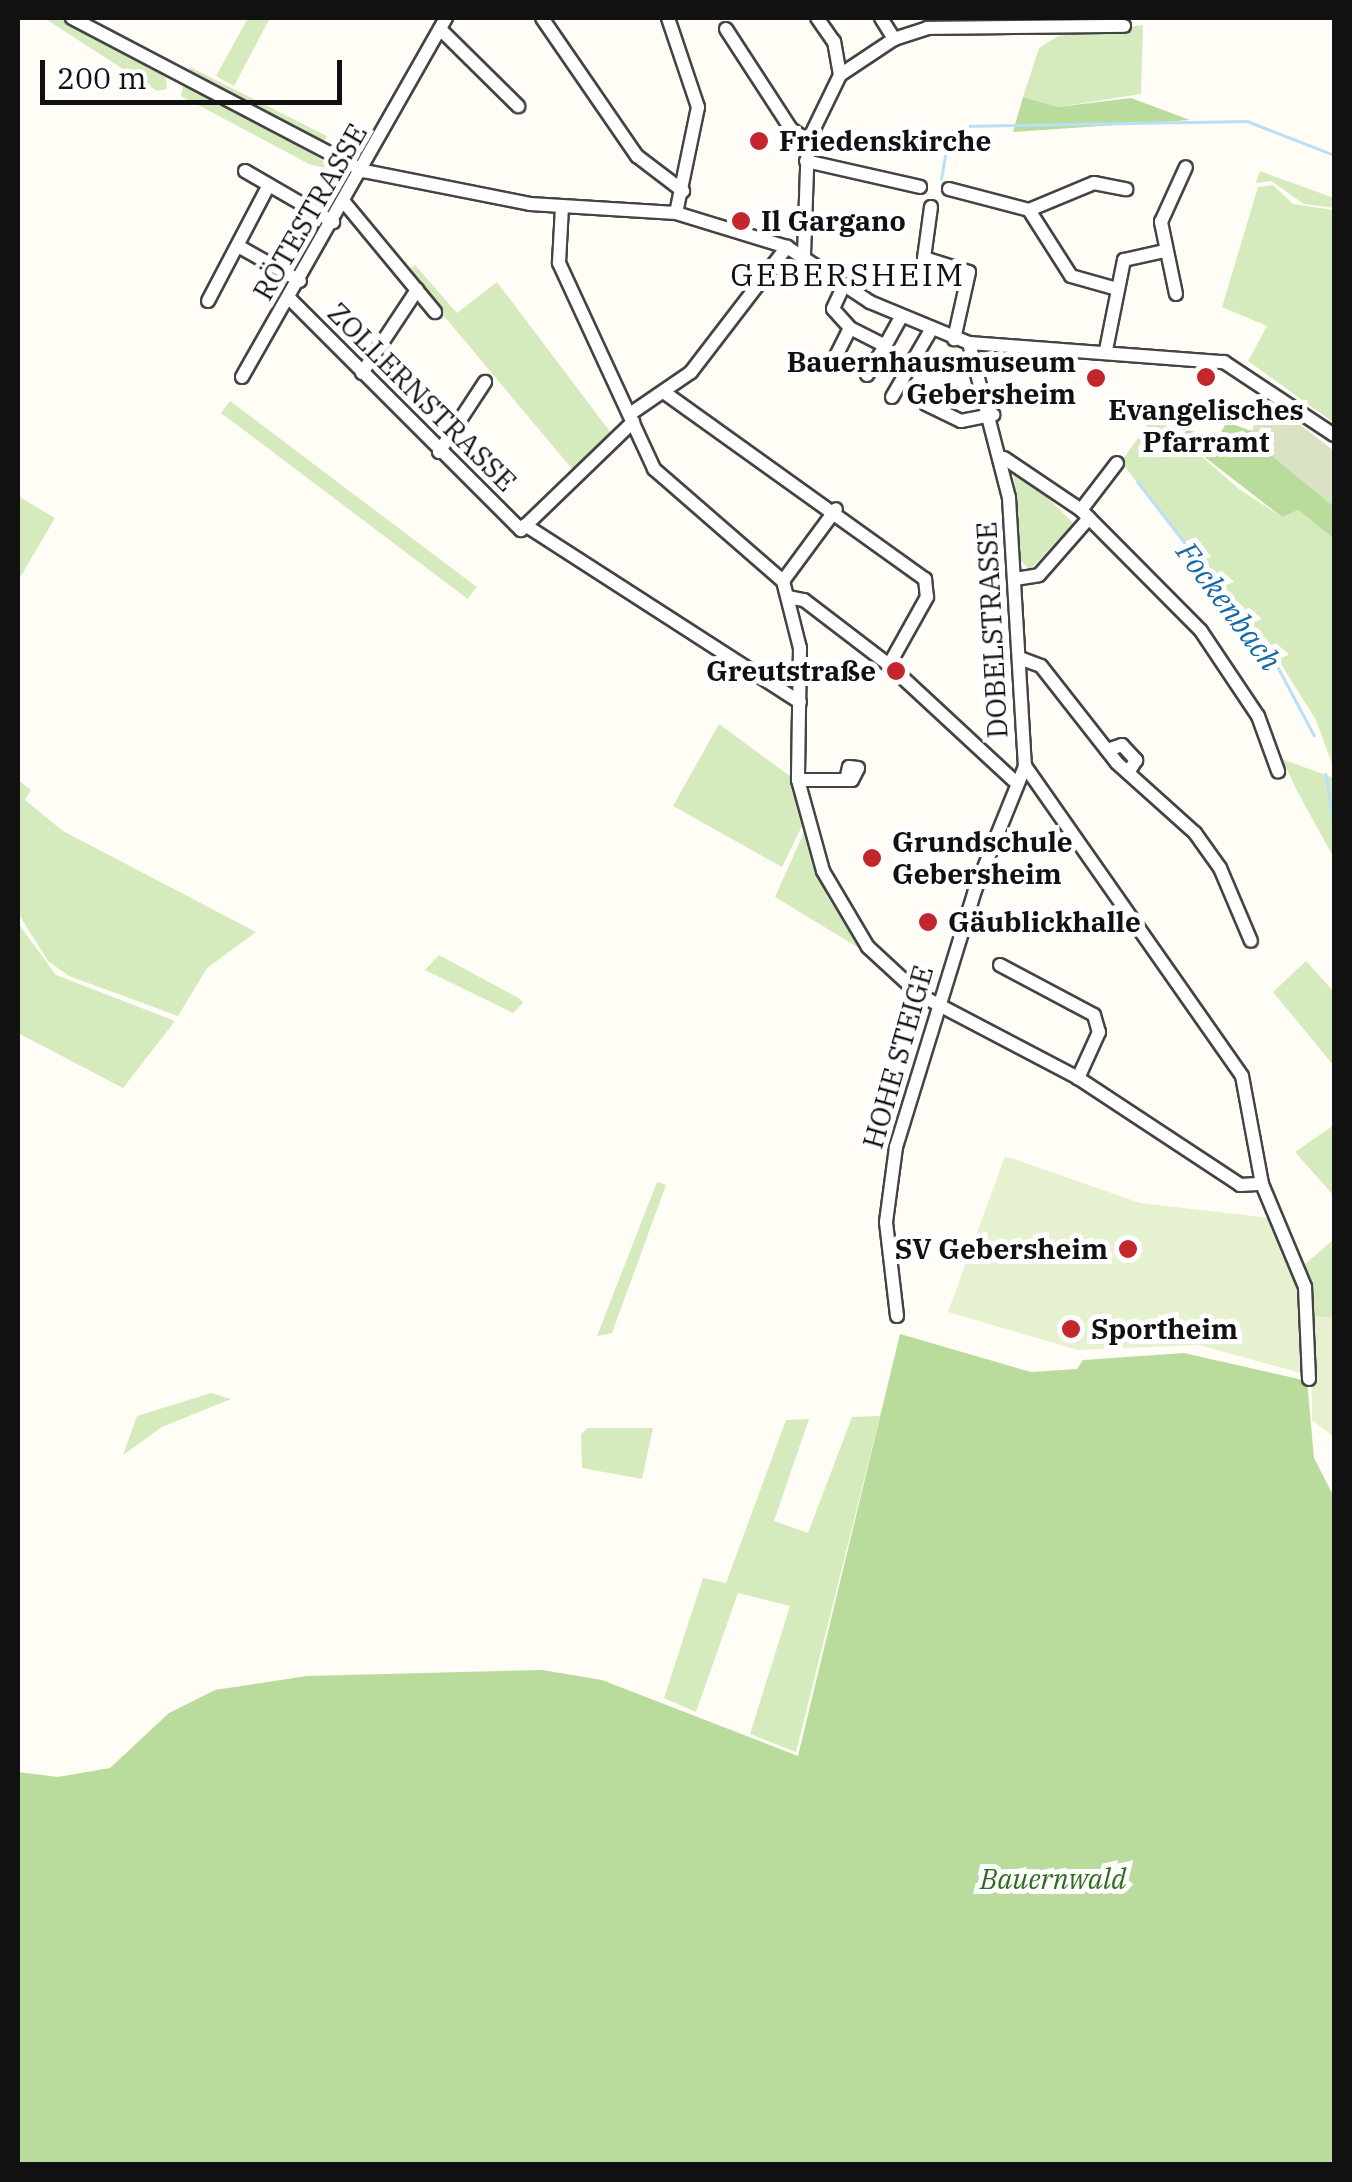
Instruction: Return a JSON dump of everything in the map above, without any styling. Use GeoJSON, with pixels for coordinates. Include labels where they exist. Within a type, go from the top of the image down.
{"type":"FeatureCollection","features":[{"type":"Feature","properties":{"kind":"street"},"geometry":{"type":"LineString","coordinates":[[72,18],[364,170],[562,207],[676,214],[787,247],[901,316],[970,343],[1106,350],[1232,365],[1332,434]]}},
{"type":"Feature","properties":{"kind":"street"},"geometry":{"type":"LineString","coordinates":[[542,18],[637,156],[683,191]]}},
{"type":"Feature","properties":{"kind":"street"},"geometry":{"type":"LineString","coordinates":[[668,18],[698,107],[676,214]]}},
{"type":"Feature","properties":{"kind":"street"},"geometry":{"type":"LineString","coordinates":[[817,18],[834,42],[840,75]]}},
{"type":"Feature","properties":{"kind":"street"},"geometry":{"type":"LineString","coordinates":[[881,18],[894,39]]}},
{"type":"Feature","properties":{"kind":"street"},"geometry":{"type":"LineString","coordinates":[[443,23],[518,106]]}},
{"type":"Feature","properties":{"kind":"street","name":"RÖTESTRASSE"},"geometry":{"type":"LineString","coordinates":[[242,376],[364,170],[443,23]]}},
{"type":"Feature","properties":{"kind":"street"},"geometry":{"type":"LineString","coordinates":[[804,255],[808,141],[840,75],[894,39],[956,26],[1050,32],[1124,26]]}},
{"type":"Feature","properties":{"kind":"street"},"geometry":{"type":"LineString","coordinates":[[726,29],[792,128],[808,141]]}},
{"type":"Feature","properties":{"kind":"street"},"geometry":{"type":"LineString","coordinates":[[806,161],[920,187]]}},
{"type":"Feature","properties":{"kind":"street"},"geometry":{"type":"LineString","coordinates":[[1176,294],[1164,251],[1163,207],[1186,167]]}},
{"type":"Feature","properties":{"kind":"street"},"geometry":{"type":"LineString","coordinates":[[245,171],[332,222]]}},
{"type":"Feature","properties":{"kind":"street"},"geometry":{"type":"LineString","coordinates":[[949,189],[1029,210],[1094,183],[1126,189]]}},
{"type":"Feature","properties":{"kind":"street"},"geometry":{"type":"LineString","coordinates":[[208,300],[269,186]]}},
{"type":"Feature","properties":{"kind":"street"},"geometry":{"type":"LineString","coordinates":[[344,202],[435,312]]}},
{"type":"Feature","properties":{"kind":"street"},"geometry":{"type":"LineString","coordinates":[[562,207],[560,263],[668,489],[783,581],[800,648],[798,780],[842,909],[900,982],[1078,1078],[1240,1185],[1262,1184]]}},
{"type":"Feature","properties":{"kind":"street"},"geometry":{"type":"LineString","coordinates":[[931,208],[924,258],[969,272],[954,339]]}},
{"type":"Feature","properties":{"kind":"street"},"geometry":{"type":"LineString","coordinates":[[1029,210],[1071,276],[1118,289]]}},
{"type":"Feature","properties":{"kind":"street"},"geometry":{"type":"LineString","coordinates":[[238,246],[300,281]]}},
{"type":"Feature","properties":{"kind":"street"},"geometry":{"type":"LineString","coordinates":[[523,527],[632,418],[666,393],[713,346],[787,247]]}},
{"type":"Feature","properties":{"kind":"street"},"geometry":{"type":"LineString","coordinates":[[1106,350],[1129,256],[1164,251]]}},
{"type":"Feature","properties":{"kind":"street"},"geometry":{"type":"LineString","coordinates":[[844,284],[833,309],[850,328],[885,346]]}},
{"type":"Feature","properties":{"kind":"street"},"geometry":{"type":"LineString","coordinates":[[362,373],[417,290]]}},
{"type":"Feature","properties":{"kind":"street","name":"ZOLLERNSTRASSE"},"geometry":{"type":"LineString","coordinates":[[289,298],[439,452],[523,527],[800,702]]}},
{"type":"Feature","properties":{"kind":"street"},"geometry":{"type":"LineString","coordinates":[[867,375],[901,316]]}},
{"type":"Feature","properties":{"kind":"street"},"geometry":{"type":"LineString","coordinates":[[832,364],[850,328]]}},
{"type":"Feature","properties":{"kind":"street"},"geometry":{"type":"LineString","coordinates":[[892,397],[931,330]]}},
{"type":"Feature","properties":{"kind":"street","name":"DOBELSTRASSE"},"geometry":{"type":"LineString","coordinates":[[970,343],[1004,458],[1022,659],[1025,766],[1242,1076],[1262,1184],[1305,1287],[1309,1379]]}},
{"type":"Feature","properties":{"kind":"street"},"geometry":{"type":"LineString","coordinates":[[439,452],[485,382]]}},
{"type":"Feature","properties":{"kind":"street"},"geometry":{"type":"LineString","coordinates":[[666,393],[836,509],[929,588],[889,664]]}},
{"type":"Feature","properties":{"kind":"street"},"geometry":{"type":"LineString","coordinates":[[926,404],[961,420],[993,415]]}},
{"type":"Feature","properties":{"kind":"street"},"geometry":{"type":"LineString","coordinates":[[1004,458],[1085,514],[1232,670],[1278,771]]}},
{"type":"Feature","properties":{"kind":"street"},"geometry":{"type":"LineString","coordinates":[[1016,580],[1038,575],[1085,514],[1117,463]]}},
{"type":"Feature","properties":{"kind":"street"},"geometry":{"type":"LineString","coordinates":[[783,581],[836,509]]}},
{"type":"Feature","properties":{"kind":"street"},"geometry":{"type":"LineString","coordinates":[[788,597],[817,609],[889,664],[1013,780]]}},
{"type":"Feature","properties":{"kind":"street"},"geometry":{"type":"LineString","coordinates":[[1022,659],[1041,666],[1107,750],[1122,745],[1136,760],[1128,773],[1195,833],[1220,868],[1251,941]]}},
{"type":"Feature","properties":{"kind":"street","name":"HOHE STEIGE"},"geometry":{"type":"LineString","coordinates":[[898,1316],[888,1184],[939,1005],[1013,780],[1025,766]]}},
{"type":"Feature","properties":{"kind":"street"},"geometry":{"type":"LineString","coordinates":[[798,780],[846,780]]}},
{"type":"Feature","properties":{"kind":"street"},"geometry":{"type":"LineString","coordinates":[[1000,965],[1094,1015],[1099,1032],[1078,1078]]}},
{"type":"Feature","properties":{"kind":"green space"},"geometry":{"type":"Polygon","coordinates":[[[44,18],[62,18],[128,54],[166,77],[167,89],[157,91],[44,18]]]}},
{"type":"Feature","properties":{"kind":"green space"},"geometry":{"type":"Polygon","coordinates":[[[248,18],[270,18],[234,86],[216,76],[248,18]]]}},
{"type":"Feature","properties":{"kind":"green space"},"geometry":{"type":"Polygon","coordinates":[[[1143,25],[1141,94],[1058,107],[1023,97],[1039,48],[1058,36],[1143,25]]]}},
{"type":"Feature","properties":{"kind":"green space"},"geometry":{"type":"Polygon","coordinates":[[[190,67],[327,136],[323,144],[188,73],[190,67]]]}},
{"type":"Feature","properties":{"kind":"green space"},"geometry":{"type":"Polygon","coordinates":[[[183,86],[251,119],[344,173],[309,164],[181,96],[183,86]]]}},
{"type":"Feature","properties":{"kind":"green space"},"geometry":{"type":"Polygon","coordinates":[[[1023,97],[1058,107],[1131,98],[1190,120],[1013,132],[1023,97]]]}},
{"type":"Feature","properties":{"kind":"green space"},"geometry":{"type":"Polygon","coordinates":[[[1260,171],[1334,198],[1334,208],[1304,204],[1271,181],[1256,183],[1260,171]]]}},
{"type":"Feature","properties":{"kind":"green space"},"geometry":{"type":"Polygon","coordinates":[[[1273,185],[1293,204],[1334,210],[1334,423],[1248,361],[1267,326],[1222,307],[1258,187],[1273,185]]]}},
{"type":"Feature","properties":{"kind":"green space"},"geometry":{"type":"Polygon","coordinates":[[[415,265],[457,313],[497,282],[611,433],[573,470],[407,272],[415,265]]]}},
{"type":"Feature","properties":{"kind":"green space"},"geometry":{"type":"Polygon","coordinates":[[[1259,393],[1334,451],[1334,507],[1251,439],[1259,393]]]}},
{"type":"Feature","properties":{"kind":"green space"},"geometry":{"type":"Polygon","coordinates":[[[230,401],[477,587],[468,599],[221,413],[230,401]]]}},
{"type":"Feature","properties":{"kind":"green space"},"geometry":{"type":"Polygon","coordinates":[[[1154,415],[1239,489],[1282,517],[1298,510],[1334,539],[1334,769],[1316,720],[1274,653],[1121,462],[1154,415]]]}},
{"type":"Feature","properties":{"kind":"green space"},"geometry":{"type":"Polygon","coordinates":[[[1227,422],[1252,431],[1334,507],[1334,539],[1298,510],[1282,517],[1180,438],[1187,430],[1218,437],[1227,422]]]}},
{"type":"Feature","properties":{"kind":"green space"},"geometry":{"type":"Polygon","coordinates":[[[1024,474],[1073,523],[1030,570],[1019,559],[1014,475],[1024,474]]]}},
{"type":"Feature","properties":{"kind":"green space"},"geometry":{"type":"Polygon","coordinates":[[[18,496],[55,518],[21,576],[18,574],[18,496]]]}},
{"type":"Feature","properties":{"kind":"green space"},"geometry":{"type":"Polygon","coordinates":[[[719,724],[790,776],[802,826],[782,867],[673,806],[719,724]]]}},
{"type":"Feature","properties":{"kind":"green space"},"geometry":{"type":"Polygon","coordinates":[[[1282,759],[1334,778],[1334,858],[1297,791],[1282,759]]]}},
{"type":"Feature","properties":{"kind":"green space"},"geometry":{"type":"Polygon","coordinates":[[[18,780],[31,790],[25,800],[63,831],[256,932],[207,968],[178,1016],[69,976],[48,961],[18,913],[18,780]]]}},
{"type":"Feature","properties":{"kind":"green space"},"geometry":{"type":"Polygon","coordinates":[[[804,832],[827,896],[859,948],[775,897],[804,832]]]}},
{"type":"Feature","properties":{"kind":"green space"},"geometry":{"type":"Polygon","coordinates":[[[18,923],[56,975],[175,1021],[123,1088],[18,1033],[18,923]]]}},
{"type":"Feature","properties":{"kind":"green space"},"geometry":{"type":"Polygon","coordinates":[[[439,955],[523,1003],[513,1013],[425,970],[439,955]]]}},
{"type":"Feature","properties":{"kind":"green space"},"geometry":{"type":"Polygon","coordinates":[[[1306,961],[1334,992],[1334,1066],[1273,992],[1306,961]]]}},
{"type":"Feature","properties":{"kind":"green space"},"geometry":{"type":"Polygon","coordinates":[[[1334,1125],[1334,1196],[1295,1152],[1334,1125]]]}},
{"type":"Feature","properties":{"kind":"green space","name":"SV Gebersheim"},"geometry":{"type":"Polygon","coordinates":[[[1005,1156],[1140,1203],[1271,1218],[1301,1281],[1304,1374],[1199,1345],[1078,1350],[948,1312],[1005,1156]]]}},
{"type":"Feature","properties":{"kind":"green space"},"geometry":{"type":"Polygon","coordinates":[[[657,1182],[666,1185],[612,1333],[597,1336],[657,1182]]]}},
{"type":"Feature","properties":{"kind":"green space"},"geometry":{"type":"Polygon","coordinates":[[[1334,1239],[1334,1318],[1311,1316],[1302,1267],[1334,1239]]]}},
{"type":"Feature","properties":{"kind":"green space"},"geometry":{"type":"Polygon","coordinates":[[[1311,1316],[1334,1318],[1334,1437],[1312,1420],[1311,1316]]]}},
{"type":"Feature","properties":{"kind":"green space","name":"Bauernwald"},"geometry":{"type":"Polygon","coordinates":[[[900,1334],[1031,1372],[1077,1369],[1083,1360],[1184,1353],[1307,1381],[1314,1458],[1334,1497],[1334,2164],[18,2164],[18,1772],[58,1777],[110,1768],[169,1713],[215,1690],[307,1676],[542,1670],[602,1680],[798,1756],[900,1334]]]}},
{"type":"Feature","properties":{"kind":"green space"},"geometry":{"type":"Polygon","coordinates":[[[211,1393],[231,1399],[162,1427],[123,1455],[137,1416],[211,1393]]]}},
{"type":"Feature","properties":{"kind":"green space"},"geometry":{"type":"Polygon","coordinates":[[[880,1416],[796,1752],[750,1734],[790,1606],[738,1593],[696,1712],[664,1698],[703,1578],[726,1583],[786,1420],[809,1419],[774,1521],[808,1533],[852,1417],[880,1416]]]}},
{"type":"Feature","properties":{"kind":"green space"},"geometry":{"type":"Polygon","coordinates":[[[588,1428],[653,1428],[642,1479],[582,1468],[581,1434],[588,1428]]]}},
{"type":"Feature","properties":{"kind":"waterway"},"geometry":{"type":"LineString","coordinates":[[941,179],[949,133],[960,126],[1247,121],[1334,155]]}},
{"type":"Feature","properties":{"kind":"waterway","name":"Fockenbach"},"geometry":{"type":"LineString","coordinates":[[1137,481],[1271,654],[1314,735]]}},
{"type":"Feature","properties":{"kind":"waterway","name":"Fockenbach"},"geometry":{"type":"LineString","coordinates":[[1326,774],[1334,826]]}},
{"type":"Feature","properties":{"kind":"place","name":"Friedenskirche"},"geometry":{"type":"Point","coordinates":[759,141]}},
{"type":"Feature","properties":{"kind":"place","name":"Il Gargano"},"geometry":{"type":"Point","coordinates":[741,221]}},
{"type":"Feature","properties":{"kind":"place","name":"Evangelisches Pfarramt"},"geometry":{"type":"Point","coordinates":[1206,377]}},
{"type":"Feature","properties":{"kind":"place","name":"Bauernhausmuseum Gebersheim"},"geometry":{"type":"Point","coordinates":[1096,378]}},
{"type":"Feature","properties":{"kind":"place","name":"Greutstraße"},"geometry":{"type":"Point","coordinates":[896,671]}},
{"type":"Feature","properties":{"kind":"place","name":"Grundschule Gebersheim"},"geometry":{"type":"Point","coordinates":[872,858]}},
{"type":"Feature","properties":{"kind":"place","name":"Gäublickhalle"},"geometry":{"type":"Point","coordinates":[928,922]}},
{"type":"Feature","properties":{"kind":"place","name":"SV Gebersheim"},"geometry":{"type":"Point","coordinates":[1128,1249]}},
{"type":"Feature","properties":{"kind":"place","name":"Sportheim"},"geometry":{"type":"Point","coordinates":[1071,1329]}},
{"type":"Feature","properties":{"kind":"district","name":"GEBERSHEIM"},"geometry":{"type":"Point","coordinates":[848,274]}}]}
